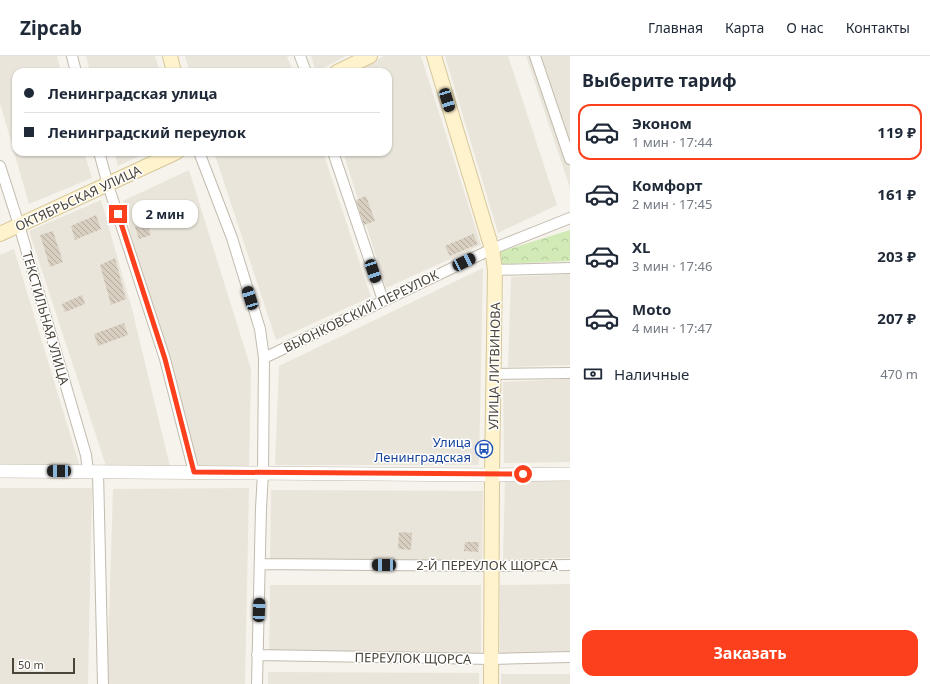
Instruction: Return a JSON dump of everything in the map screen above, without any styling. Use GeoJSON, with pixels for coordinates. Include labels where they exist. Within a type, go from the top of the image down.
{"type":"FeatureCollection","features":[{"type":"Feature","properties":{"kind":"main road"},"geometry":{"type":"LineString","coordinates":[[170,56],[173,68]]}},
{"type":"Feature","properties":{"kind":"main road"},"geometry":{"type":"LineString","coordinates":[[345,68],[370,56]]}},
{"type":"Feature","properties":{"kind":"main road","name":"УЛИЦА ЛИТВИНОВА"},"geometry":{"type":"LineString","coordinates":[[434,56],[492,249],[495,270],[491,684]]}},
{"type":"Feature","properties":{"kind":"main road","name":"ОКТЯБРЬСКАЯ УЛИЦА"},"geometry":{"type":"LineString","coordinates":[[0,234],[169,156]]}},
{"type":"Feature","properties":{"kind":"street"},"geometry":{"type":"LineString","coordinates":[[72,56],[75,68]]}},
{"type":"Feature","properties":{"kind":"street"},"geometry":{"type":"LineString","coordinates":[[300,56],[304,68]]}},
{"type":"Feature","properties":{"kind":"street"},"geometry":{"type":"LineString","coordinates":[[536,56],[570,158]]}},
{"type":"Feature","properties":{"kind":"street"},"geometry":{"type":"LineString","coordinates":[[100,156],[108,185],[165,359],[194,472]]}},
{"type":"Feature","properties":{"kind":"street"},"geometry":{"type":"LineString","coordinates":[[201,156],[232,238],[260,329],[264,358],[264,473],[261,508],[257,684]]}},
{"type":"Feature","properties":{"kind":"street"},"geometry":{"type":"LineString","coordinates":[[334,156],[383,300]]}},
{"type":"Feature","properties":{"kind":"street","name":"ТЕКСТИЛЬНАЯ УЛИЦА"},"geometry":{"type":"LineString","coordinates":[[0,166],[19,225],[86,456],[93,471],[103,684]]}},
{"type":"Feature","properties":{"kind":"street","name":"ВЬЮНКОВСКИЙ ПЕРЕУЛОК"},"geometry":{"type":"LineString","coordinates":[[264,358],[492,249],[570,218]]}},
{"type":"Feature","properties":{"kind":"street"},"geometry":{"type":"LineString","coordinates":[[495,270],[570,268]]}},
{"type":"Feature","properties":{"kind":"street"},"geometry":{"type":"LineString","coordinates":[[494,374],[570,373]]}},
{"type":"Feature","properties":{"kind":"street"},"geometry":{"type":"LineString","coordinates":[[0,471],[492,475],[570,474]]}},
{"type":"Feature","properties":{"kind":"street","name":"2-Й ПЕРЕУЛОК ЩОРСА"},"geometry":{"type":"LineString","coordinates":[[260,564],[492,566],[570,565]]}},
{"type":"Feature","properties":{"kind":"street","name":"ПЕРЕУЛОК ЩОРСА"},"geometry":{"type":"LineString","coordinates":[[257,655],[492,659],[570,657]]}},
{"type":"Feature","properties":{"kind":"shaded area"},"geometry":{"type":"Polygon","coordinates":[[[0,56],[57,56],[60,68],[12,68],[12,145],[0,103],[0,56]]]}},
{"type":"Feature","properties":{"kind":"shaded area"},"geometry":{"type":"Polygon","coordinates":[[[86,56],[155,56],[159,68],[89,68],[86,56]]]}},
{"type":"Feature","properties":{"kind":"shaded area"},"geometry":{"type":"Polygon","coordinates":[[[185,56],[287,56],[292,68],[189,68],[185,56]]]}},
{"type":"Feature","properties":{"kind":"shaded area"},"geometry":{"type":"Polygon","coordinates":[[[311,56],[346,56],[324,68],[315,68],[311,56]]]}},
{"type":"Feature","properties":{"kind":"shaded area"},"geometry":{"type":"Polygon","coordinates":[[[384,56],[421,56],[481,245],[386,288],[344,156],[392,156],[392,68],[360,68],[384,56]]]}},
{"type":"Feature","properties":{"kind":"shaded area"},"geometry":{"type":"Polygon","coordinates":[[[445,56],[508,56],[557,205],[498,233],[445,56]]]}},
{"type":"Feature","properties":{"kind":"shaded area"},"geometry":{"type":"Polygon","coordinates":[[[526,56],[570,56],[570,188],[526,56]]]}},
{"type":"Feature","properties":{"kind":"shaded area"},"geometry":{"type":"Polygon","coordinates":[[[15,156],[85,156],[92,178],[29,204],[15,156]]]}},
{"type":"Feature","properties":{"kind":"shaded area"},"geometry":{"type":"Polygon","coordinates":[[[115,156],[139,156],[118,166],[115,156]]]}},
{"type":"Feature","properties":{"kind":"shaded area"},"geometry":{"type":"Polygon","coordinates":[[[215,156],[324,156],[371,297],[276,340],[215,156]]]}},
{"type":"Feature","properties":{"kind":"shaded area"},"geometry":{"type":"Polygon","coordinates":[[[189,170],[251,369],[249,470],[186,466],[123,201],[189,170]]]}},
{"type":"Feature","properties":{"kind":"shaded area"},"geometry":{"type":"Polygon","coordinates":[[[101,200],[132,309],[172,475],[109,475],[29,231],[101,200]]]}},
{"type":"Feature","properties":{"kind":"shaded area"},"geometry":{"type":"Polygon","coordinates":[[[14,249],[80,467],[0,464],[0,255],[14,249]]]}},
{"type":"Feature","properties":{"kind":"shaded area"},"geometry":{"type":"Polygon","coordinates":[[[483,268],[479,465],[275,465],[279,366],[483,268]]]}},
{"type":"Feature","properties":{"kind":"shaded area"},"geometry":{"type":"Polygon","coordinates":[[[570,274],[570,365],[508,367],[511,277],[570,274]]]}},
{"type":"Feature","properties":{"kind":"shaded area"},"geometry":{"type":"Polygon","coordinates":[[[570,379],[570,462],[504,463],[503,382],[570,379]]]}},
{"type":"Feature","properties":{"kind":"shaded area"},"geometry":{"type":"Polygon","coordinates":[[[570,479],[570,558],[503,559],[505,480],[570,479]]]}},
{"type":"Feature","properties":{"kind":"shaded area"},"geometry":{"type":"Polygon","coordinates":[[[0,488],[92,488],[88,684],[0,684],[0,488]]]}},
{"type":"Feature","properties":{"kind":"shaded area"},"geometry":{"type":"Polygon","coordinates":[[[249,488],[245,684],[107,684],[113,489],[249,488]]]}},
{"type":"Feature","properties":{"kind":"shaded area"},"geometry":{"type":"Polygon","coordinates":[[[271,490],[483,491],[482,564],[270,564],[271,490]]]}},
{"type":"Feature","properties":{"kind":"shaded area"},"geometry":{"type":"Polygon","coordinates":[[[570,584],[570,652],[500,654],[500,585],[570,584]]]}},
{"type":"Feature","properties":{"kind":"shaded area"},"geometry":{"type":"Polygon","coordinates":[[[270,585],[481,585],[481,659],[269,658],[270,585]]]}},
{"type":"Feature","properties":{"kind":"shaded area"},"geometry":{"type":"Polygon","coordinates":[[[268,672],[479,673],[479,684],[268,684],[268,672]]]}},
{"type":"Feature","properties":{"kind":"shaded area"},"geometry":{"type":"Polygon","coordinates":[[[501,674],[570,674],[570,684],[501,684],[501,674]]]}},
{"type":"Feature","properties":{"kind":"green space"},"geometry":{"type":"Polygon","coordinates":[[[570,230],[570,261],[501,264],[499,252],[570,230]]]}},
{"type":"Feature","properties":{"kind":"building"},"geometry":{"type":"Polygon","coordinates":[[[366,196],[375,221],[364,225],[356,200],[366,196]]]}},
{"type":"Feature","properties":{"kind":"building"},"geometry":{"type":"Polygon","coordinates":[[[96,215],[101,229],[75,240],[71,226],[96,215]]]}},
{"type":"Feature","properties":{"kind":"building"},"geometry":{"type":"Polygon","coordinates":[[[147,223],[151,235],[139,239],[135,227],[147,223]]]}},
{"type":"Feature","properties":{"kind":"building"},"geometry":{"type":"Polygon","coordinates":[[[53,231],[63,262],[50,267],[40,235],[53,231]]]}},
{"type":"Feature","properties":{"kind":"building"},"geometry":{"type":"Polygon","coordinates":[[[473,234],[478,244],[450,256],[445,246],[473,234]]]}},
{"type":"Feature","properties":{"kind":"building"},"geometry":{"type":"Polygon","coordinates":[[[115,258],[126,299],[111,305],[100,265],[115,258]]]}},
{"type":"Feature","properties":{"kind":"building"},"geometry":{"type":"Polygon","coordinates":[[[82,295],[85,304],[65,312],[62,304],[82,295]]]}},
{"type":"Feature","properties":{"kind":"building"},"geometry":{"type":"Polygon","coordinates":[[[124,323],[128,335],[98,346],[94,334],[124,323]]]}},
{"type":"Feature","properties":{"kind":"building"},"geometry":{"type":"Polygon","coordinates":[[[399,532],[412,533],[411,550],[398,549],[399,532]]]}},
{"type":"Feature","properties":{"kind":"building"},"geometry":{"type":"Polygon","coordinates":[[[465,542],[479,542],[478,552],[464,551],[465,542]]]}},
{"type":"Feature","properties":{"kind":"place","name":"Улица Ленинградская"},"geometry":{"type":"Point","coordinates":[484,449]}},
{"type":"Feature","properties":{"kind":"route"},"geometry":{"type":"LineString","coordinates":[[118,214],[165,359],[194,472],[523,474]]}}]}
